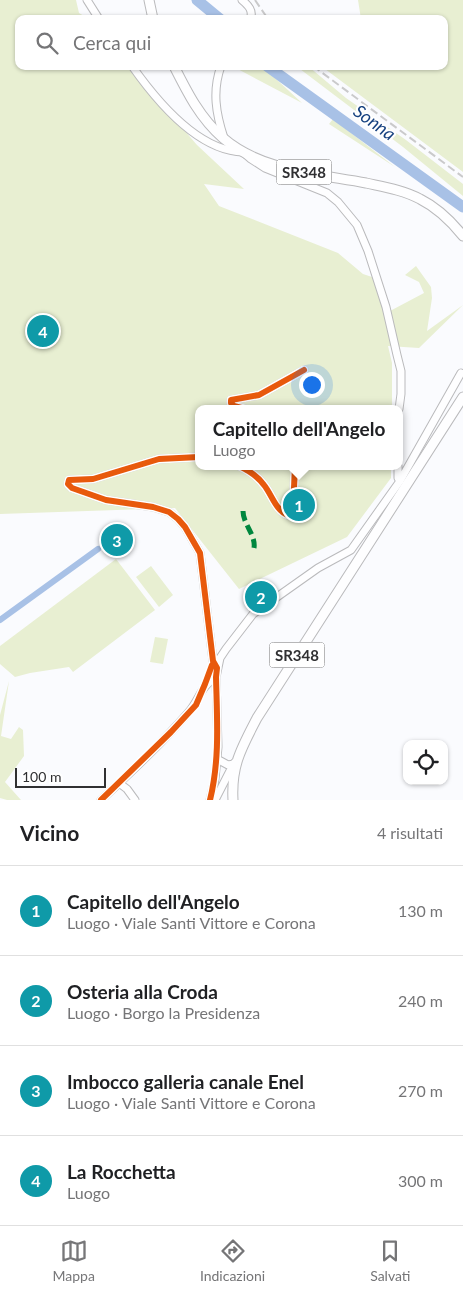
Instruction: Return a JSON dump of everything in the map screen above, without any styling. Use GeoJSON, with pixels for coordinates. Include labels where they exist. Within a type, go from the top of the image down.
{"type":"FeatureCollection","features":[{"type":"Feature","properties":{"kind":"main road"},"geometry":{"type":"LineString","coordinates":[[150,0],[152,15]]}},
{"type":"Feature","properties":{"kind":"main road","name":"SR348"},"geometry":{"type":"LineString","coordinates":[[176,70],[193,102],[207,122],[224,139],[243,152],[289,169],[392,188],[420,199],[434,208],[449,219],[463,236]]}},
{"type":"Feature","properties":{"kind":"main road","name":"SR348"},"geometry":{"type":"LineString","coordinates":[[238,754],[257,718],[463,397]]}},
{"type":"Feature","properties":{"kind":"main road"},"geometry":{"type":"LineString","coordinates":[[232,800],[234,772],[238,754]]}},
{"type":"Feature","properties":{"kind":"street"},"geometry":{"type":"LineString","coordinates":[[87,0],[96,15]]}},
{"type":"Feature","properties":{"kind":"street"},"geometry":{"type":"LineString","coordinates":[[242,0],[251,8],[252,15]]}},
{"type":"Feature","properties":{"kind":"street"},"geometry":{"type":"LineString","coordinates":[[135,70],[163,107],[202,139],[235,152],[243,152],[265,168],[327,193],[338,202],[357,226],[368,251],[386,307],[398,355],[401,371],[399,405]]}},
{"type":"Feature","properties":{"kind":"street"},"geometry":{"type":"LineString","coordinates":[[221,70],[215,94],[218,118],[224,139]]}},
{"type":"Feature","properties":{"kind":"street"},"geometry":{"type":"LineString","coordinates":[[233,405],[231,400],[259,395],[304,370]]}},
{"type":"Feature","properties":{"kind":"street"},"geometry":{"type":"LineString","coordinates":[[210,800],[216,779],[217,759],[216,677],[217,668],[226,649],[253,614],[318,568],[351,550],[400,481],[461,373]]}},
{"type":"Feature","properties":{"kind":"street"},"geometry":{"type":"LineString","coordinates":[[195,457],[159,459],[93,479],[69,480],[68,484],[72,488],[106,500],[153,507],[169,512],[178,519],[200,553],[213,661],[217,668]]}},
{"type":"Feature","properties":{"kind":"street"},"geometry":{"type":"LineString","coordinates":[[246,470],[256,476],[282,513],[288,516],[293,510],[295,470]]}},
{"type":"Feature","properties":{"kind":"street"},"geometry":{"type":"LineString","coordinates":[[398,470],[400,481]]}},
{"type":"Feature","properties":{"kind":"street"},"geometry":{"type":"LineString","coordinates":[[101,800],[196,705],[205,684],[216,677]]}},
{"type":"Feature","properties":{"kind":"street"},"geometry":{"type":"LineString","coordinates":[[215,800],[238,754]]}},
{"type":"Feature","properties":{"kind":"street"},"geometry":{"type":"LineString","coordinates":[[217,759],[228,765],[234,764]]}},
{"type":"Feature","properties":{"kind":"street"},"geometry":{"type":"LineString","coordinates":[[119,783],[127,789],[135,800]]}},
{"type":"Feature","properties":{"kind":"green space"},"geometry":{"type":"Polygon","coordinates":[[[0,0],[76,0],[79,13],[82,15],[15,15],[15,70],[132,70],[197,145],[244,189],[204,184],[219,206],[338,253],[363,274],[372,277],[390,311],[424,293],[419,282],[405,275],[416,266],[431,287],[432,298],[427,331],[463,305],[419,348],[388,346],[392,363],[392,405],[195,405],[195,470],[391,470],[391,478],[347,537],[239,589],[175,508],[0,514],[0,0]]]}},
{"type":"Feature","properties":{"kind":"green space"},"geometry":{"type":"Polygon","coordinates":[[[358,0],[463,0],[463,172],[326,70],[448,70],[448,15],[360,15],[358,0]]]}},
{"type":"Feature","properties":{"kind":"green space"},"geometry":{"type":"Polygon","coordinates":[[[240,70],[266,70],[302,103],[240,70]]]}},
{"type":"Feature","properties":{"kind":"green space"},"geometry":{"type":"Polygon","coordinates":[[[301,70],[313,70],[346,98],[406,140],[463,184],[463,196],[403,147],[301,70]]]}},
{"type":"Feature","properties":{"kind":"green space"},"geometry":{"type":"Polygon","coordinates":[[[333,119],[395,167],[329,124],[333,119]]]}},
{"type":"Feature","properties":{"kind":"green space"},"geometry":{"type":"Polygon","coordinates":[[[116,559],[155,610],[73,672],[69,667],[15,677],[0,664],[0,646],[116,559]]]}},
{"type":"Feature","properties":{"kind":"green space"},"geometry":{"type":"Polygon","coordinates":[[[151,566],[173,595],[159,607],[136,577],[151,566]]]}},
{"type":"Feature","properties":{"kind":"green space"},"geometry":{"type":"Polygon","coordinates":[[[155,637],[168,639],[163,664],[150,662],[155,637]]]}},
{"type":"Feature","properties":{"kind":"green space"},"geometry":{"type":"Polygon","coordinates":[[[9,681],[1,736],[11,739],[19,727],[23,730],[24,756],[5,782],[21,800],[0,798],[0,715],[9,681]]]}},
{"type":"Feature","properties":{"kind":"waterway","name":"Sonna"},"geometry":{"type":"LineString","coordinates":[[197,0],[215,15]]}},
{"type":"Feature","properties":{"kind":"waterway","name":"Sonna"},"geometry":{"type":"LineString","coordinates":[[273,70],[463,207]]}},
{"type":"Feature","properties":{"kind":"waterway"},"geometry":{"type":"LineString","coordinates":[[0,620],[98,549]]}},
{"type":"Feature","properties":{"kind":"railway"},"geometry":{"type":"LineString","coordinates":[[255,0],[265,15]]}},
{"type":"Feature","properties":{"kind":"railway"},"geometry":{"type":"LineString","coordinates":[[318,70],[463,177]]}},
{"type":"Feature","properties":{"kind":"marked path"},"geometry":{"type":"LineString","coordinates":[[243,511],[253,539],[254,548]]}},
{"type":"Feature","properties":{"kind":"cycle path"},"geometry":{"type":"LineString","coordinates":[[233,405],[231,400],[259,395],[304,370]]}},
{"type":"Feature","properties":{"kind":"cycle path"},"geometry":{"type":"LineString","coordinates":[[195,457],[159,459],[93,479],[69,480],[68,484],[72,488],[106,500],[153,507],[169,512],[185,527],[200,553],[213,661],[217,668],[217,754],[210,800]]}},
{"type":"Feature","properties":{"kind":"cycle path"},"geometry":{"type":"LineString","coordinates":[[246,470],[259,479],[280,510],[288,515],[293,510],[295,470]]}},
{"type":"Feature","properties":{"kind":"cycle path"},"geometry":{"type":"LineString","coordinates":[[101,800],[196,705],[212,665]]}},
{"type":"Feature","properties":{"kind":"place","name":"La Rocchetta"},"geometry":{"type":"Point","coordinates":[43,331]}},
{"type":"Feature","properties":{"kind":"place","name":"Capitello dell'Angelo"},"geometry":{"type":"Point","coordinates":[299,505]}},
{"type":"Feature","properties":{"kind":"place","name":"Imbocco galleria canale Enel"},"geometry":{"type":"Point","coordinates":[117,540]}},
{"type":"Feature","properties":{"kind":"place","name":"Osteria alla Croda"},"geometry":{"type":"Point","coordinates":[261,597]}}]}
